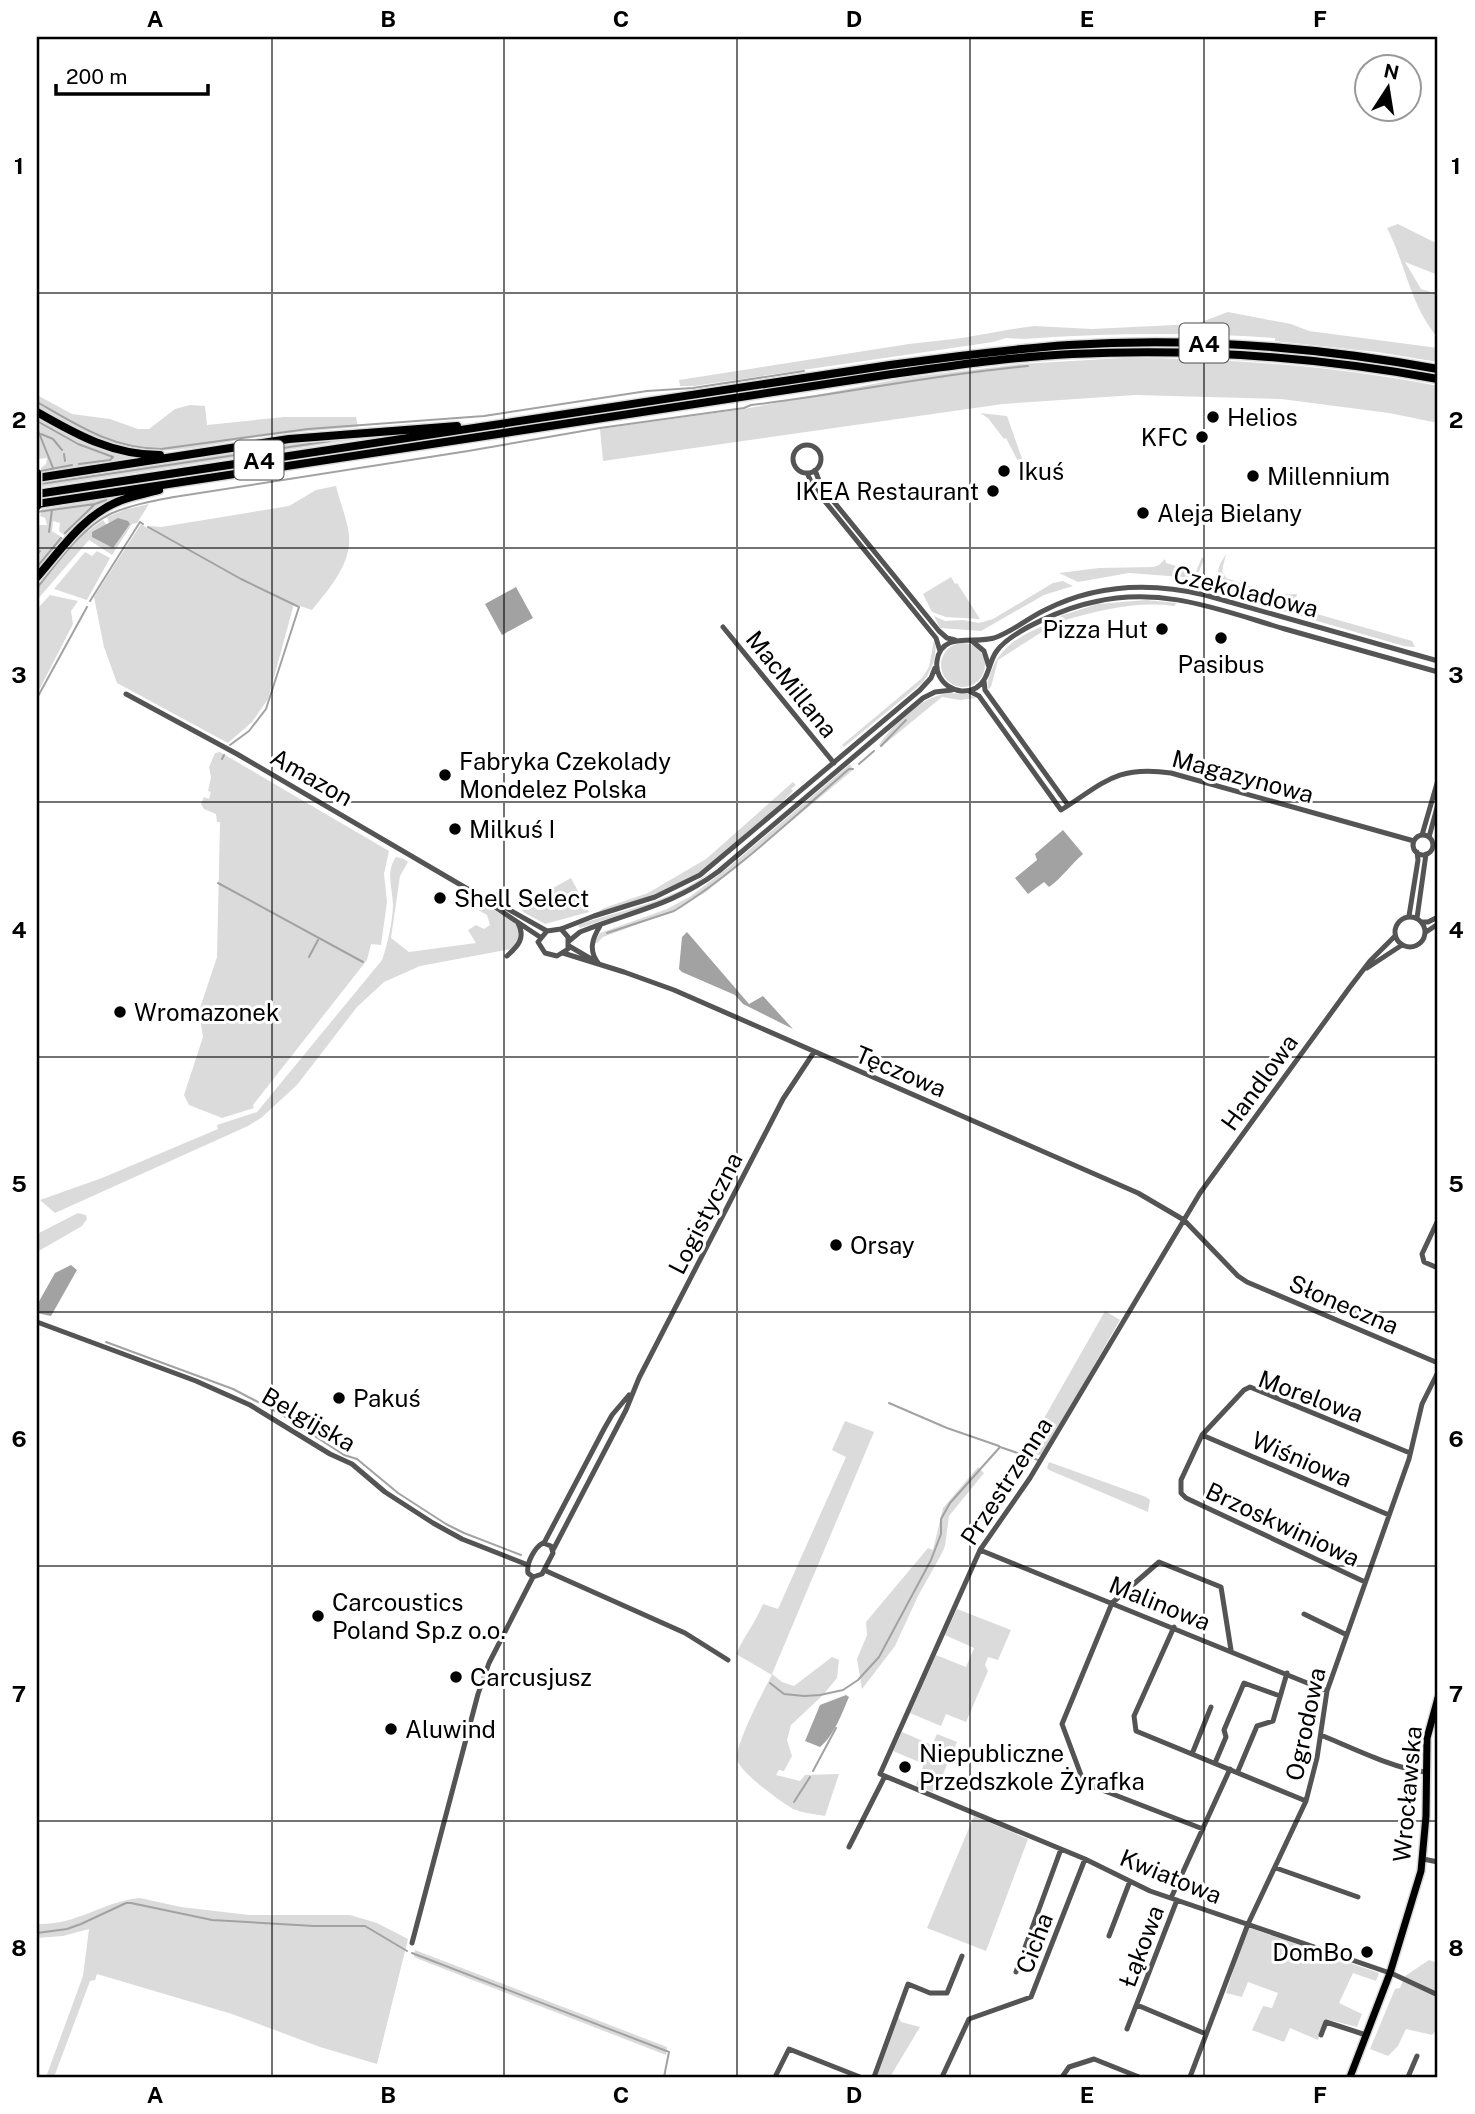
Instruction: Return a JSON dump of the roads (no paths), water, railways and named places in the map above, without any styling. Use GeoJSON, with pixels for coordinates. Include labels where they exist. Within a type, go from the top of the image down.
{"type":"FeatureCollection","features":[{"type":"Feature","properties":{"kind":"highway","name":"A4"},"geometry":{"type":"LineString","coordinates":[[37,494],[969,354],[1071,345],[1167,343],[1257,346],[1332,353],[1438,369]]}},
{"type":"Feature","properties":{"kind":"highway","name":"A4"},"geometry":{"type":"LineString","coordinates":[[37,505],[891,374],[1020,358],[1123,352],[1256,355],[1344,364],[1438,379]]}},
{"type":"Feature","properties":{"kind":"highway"},"geometry":{"type":"LineString","coordinates":[[37,412],[85,439],[123,452],[160,455],[198,452]]}},
{"type":"Feature","properties":{"kind":"highway"},"geometry":{"type":"LineString","coordinates":[[37,505],[37,475],[314,436],[458,426],[481,427]]}},
{"type":"Feature","properties":{"kind":"highway"},"geometry":{"type":"LineString","coordinates":[[37,577],[72,534],[98,512],[127,498],[192,480]]}},
{"type":"Feature","properties":{"kind":"main road","name":"Wrocławska"},"geometry":{"type":"LineString","coordinates":[[1352,2077],[1390,1973],[1423,1859],[1427,1738],[1438,1698]]}},
{"type":"Feature","properties":{"kind":"street"},"geometry":{"type":"LineString","coordinates":[[807,473],[820,464],[819,452],[813,447],[803,446],[795,453],[793,461],[797,468],[807,473],[814,488],[848,524],[897,579],[941,633],[955,640],[968,640],[979,645],[988,662],[984,680],[968,691],[935,692],[923,698],[704,882],[669,902],[577,933],[563,953],[554,956],[545,953],[538,942],[547,931],[561,929],[663,895],[692,880],[723,858],[927,684],[940,651],[936,638],[891,584],[848,524],[821,486],[815,470]]}},
{"type":"Feature","properties":{"kind":"street"},"geometry":{"type":"LineString","coordinates":[[891,584],[897,579]]}},
{"type":"Feature","properties":{"kind":"street","name":"Czekoladowa"},"geometry":{"type":"LineString","coordinates":[[968,640],[997,638],[1048,608],[1090,593],[1150,586],[1205,595],[1438,661]]}},
{"type":"Feature","properties":{"kind":"street","name":"Czekoladowa"},"geometry":{"type":"LineString","coordinates":[[988,670],[1001,646],[1053,615],[1093,602],[1149,595],[1194,602],[1438,672]]}},
{"type":"Feature","properties":{"kind":"street","name":"MacMillana"},"geometry":{"type":"LineString","coordinates":[[723,626],[834,764]]}},
{"type":"Feature","properties":{"kind":"street"},"geometry":{"type":"LineString","coordinates":[[940,651],[955,640]]}},
{"type":"Feature","properties":{"kind":"street"},"geometry":{"type":"LineString","coordinates":[[936,665],[941,680],[953,690]]}},
{"type":"Feature","properties":{"kind":"street"},"geometry":{"type":"LineString","coordinates":[[984,680],[985,690],[1068,805]]}},
{"type":"Feature","properties":{"kind":"street","name":"Magazynowa"},"geometry":{"type":"LineString","coordinates":[[968,691],[980,697],[1061,810],[1117,775],[1150,770],[1414,841]]}},
{"type":"Feature","properties":{"kind":"street","name":"Amazon"},"geometry":{"type":"LineString","coordinates":[[127,694],[237,754],[478,895],[540,937]]}},
{"type":"Feature","properties":{"kind":"street"},"geometry":{"type":"LineString","coordinates":[[1409,916],[1418,860],[1414,841],[1422,835],[1438,780]]}},
{"type":"Feature","properties":{"kind":"street"},"geometry":{"type":"LineString","coordinates":[[1426,932],[1419,920],[1426,854],[1433,846],[1429,837],[1438,804]]}},
{"type":"Feature","properties":{"kind":"street"},"geometry":{"type":"LineString","coordinates":[[1422,835],[1429,837]]}},
{"type":"Feature","properties":{"kind":"street"},"geometry":{"type":"LineString","coordinates":[[1417,852],[1426,854]]}},
{"type":"Feature","properties":{"kind":"street","name":"Amazon"},"geometry":{"type":"LineString","coordinates":[[478,895],[547,931]]}},
{"type":"Feature","properties":{"kind":"street"},"geometry":{"type":"LineString","coordinates":[[1438,917],[1427,922],[1409,916],[1399,921],[1395,936],[1402,945],[1417,946],[1426,932],[1438,924]]}},
{"type":"Feature","properties":{"kind":"street"},"geometry":{"type":"LineString","coordinates":[[507,956],[520,943],[522,937],[517,920]]}},
{"type":"Feature","properties":{"kind":"street"},"geometry":{"type":"LineString","coordinates":[[598,962],[592,944],[601,924]]}},
{"type":"Feature","properties":{"kind":"street"},"geometry":{"type":"LineString","coordinates":[[561,929],[569,944],[598,962]]}},
{"type":"Feature","properties":{"kind":"street","name":"Handlowa"},"geometry":{"type":"LineString","coordinates":[[1367,968],[1370,961],[1395,936]]}},
{"type":"Feature","properties":{"kind":"street","name":"Handlowa"},"geometry":{"type":"LineString","coordinates":[[1184,1220],[1200,1193],[1350,987],[1367,968],[1402,945]]}},
{"type":"Feature","properties":{"kind":"street","name":"Tęczowa"},"geometry":{"type":"LineString","coordinates":[[563,953],[598,962],[674,990],[1138,1192],[1184,1220],[1238,1276]]}},
{"type":"Feature","properties":{"kind":"street","name":"Logistyczna"},"geometry":{"type":"LineString","coordinates":[[544,1570],[626,1410],[631,1393],[783,1099],[814,1052]]}},
{"type":"Feature","properties":{"kind":"street","name":"Przestrzenna"},"geometry":{"type":"LineString","coordinates":[[849,1847],[980,1550],[1037,1468],[1184,1220]]}},
{"type":"Feature","properties":{"kind":"street"},"geometry":{"type":"LineString","coordinates":[[1438,1220],[1422,1254],[1424,1262],[1438,1268]]}},
{"type":"Feature","properties":{"kind":"street","name":"Słoneczna"},"geometry":{"type":"LineString","coordinates":[[1238,1276],[1438,1363]]}},
{"type":"Feature","properties":{"kind":"street","name":"Belgijska"},"geometry":{"type":"LineString","coordinates":[[37,1322],[196,1381],[250,1405],[330,1454],[357,1467],[386,1492],[433,1523],[462,1539],[528,1565]]}},
{"type":"Feature","properties":{"kind":"street","name":"Ogrodowa"},"geometry":{"type":"LineString","coordinates":[[1190,2077],[1248,1924],[1306,1801],[1321,1735],[1327,1691],[1410,1453],[1422,1404],[1438,1372]]}},
{"type":"Feature","properties":{"kind":"street","name":"Morelowa"},"geometry":{"type":"LineString","coordinates":[[1186,1498],[1181,1493],[1181,1480],[1202,1435],[1244,1390],[1250,1387],[1410,1453]]}},
{"type":"Feature","properties":{"kind":"street","name":"Logistyczna"},"geometry":{"type":"LineString","coordinates":[[528,1565],[537,1547],[544,1543],[612,1415],[631,1393]]}},
{"type":"Feature","properties":{"kind":"street","name":"Wiśniowa"},"geometry":{"type":"LineString","coordinates":[[1202,1435],[1389,1515]]}},
{"type":"Feature","properties":{"kind":"street","name":"Brzoskwiniowa"},"geometry":{"type":"LineString","coordinates":[[1186,1498],[1365,1582]]}},
{"type":"Feature","properties":{"kind":"street"},"geometry":{"type":"LineString","coordinates":[[544,1543],[549,1544],[553,1550]]}},
{"type":"Feature","properties":{"kind":"street","name":"Malinowa"},"geometry":{"type":"LineString","coordinates":[[980,1550],[1327,1691]]}},
{"type":"Feature","properties":{"kind":"street"},"geometry":{"type":"LineString","coordinates":[[1203,1829],[1084,1783],[1062,1724],[1112,1603],[1159,1562],[1221,1587],[1231,1650]]}},
{"type":"Feature","properties":{"kind":"street"},"geometry":{"type":"LineString","coordinates":[[528,1565],[527,1572],[533,1577],[539,1576],[544,1570],[685,1633],[728,1660]]}},
{"type":"Feature","properties":{"kind":"street"},"geometry":{"type":"LineString","coordinates":[[412,1943],[480,1686],[533,1577]]}},
{"type":"Feature","properties":{"kind":"street"},"geometry":{"type":"LineString","coordinates":[[1304,1614],[1345,1634]]}},
{"type":"Feature","properties":{"kind":"street"},"geometry":{"type":"LineString","coordinates":[[1174,1628],[1134,1716],[1133,1725],[1136,1731],[1306,1801]]}},
{"type":"Feature","properties":{"kind":"street"},"geometry":{"type":"LineString","coordinates":[[1238,1771],[1257,1727],[1273,1721],[1287,1673]]}},
{"type":"Feature","properties":{"kind":"street"},"geometry":{"type":"LineString","coordinates":[[1215,1763],[1226,1737],[1224,1730],[1244,1683],[1280,1696]]}},
{"type":"Feature","properties":{"kind":"street"},"geometry":{"type":"LineString","coordinates":[[1192,1754],[1211,1707]]}},
{"type":"Feature","properties":{"kind":"street"},"geometry":{"type":"LineString","coordinates":[[1321,1735],[1395,1764],[1425,1772]]}},
{"type":"Feature","properties":{"kind":"street","name":"Łąkowa"},"geometry":{"type":"LineString","coordinates":[[1127,2029],[1174,1899],[1230,1769]]}},
{"type":"Feature","properties":{"kind":"street","name":"Kwiatowa"},"geometry":{"type":"LineString","coordinates":[[882,1775],[1085,1858],[1174,1899],[1390,1973],[1438,1996]]}},
{"type":"Feature","properties":{"kind":"street"},"geometry":{"type":"LineString","coordinates":[[1016,1972],[1061,1849]]}},
{"type":"Feature","properties":{"kind":"street","name":"Cicha"},"geometry":{"type":"LineString","coordinates":[[942,2077],[969,2019],[1031,1997],[1085,1858]]}},
{"type":"Feature","properties":{"kind":"street"},"geometry":{"type":"LineString","coordinates":[[1423,1859],[1438,1862]]}},
{"type":"Feature","properties":{"kind":"street"},"geometry":{"type":"LineString","coordinates":[[1276,1868],[1358,1897]]}},
{"type":"Feature","properties":{"kind":"street"},"geometry":{"type":"LineString","coordinates":[[1110,1936],[1130,1881]]}},
{"type":"Feature","properties":{"kind":"street"},"geometry":{"type":"LineString","coordinates":[[874,2077],[908,1984],[930,1993],[947,1993],[962,1956]]}},
{"type":"Feature","properties":{"kind":"street"},"geometry":{"type":"LineString","coordinates":[[1137,2005],[1206,2034]]}},
{"type":"Feature","properties":{"kind":"street"},"geometry":{"type":"LineString","coordinates":[[1321,2035],[1326,2022],[1366,2035]]}},
{"type":"Feature","properties":{"kind":"street"},"geometry":{"type":"LineString","coordinates":[[775,2077],[789,2049],[860,2077]]}},
{"type":"Feature","properties":{"kind":"street"},"geometry":{"type":"LineString","coordinates":[[1408,2077],[1417,2056]]}},
{"type":"Feature","properties":{"kind":"street"},"geometry":{"type":"LineString","coordinates":[[1062,2077],[1069,2067],[1094,2059],[1139,2077]]}},
{"type":"Feature","properties":{"kind":"waterway"},"geometry":{"type":"LineString","coordinates":[[37,588],[88,529],[110,514],[150,502],[600,428],[1028,366]]}},
{"type":"Feature","properties":{"kind":"waterway"},"geometry":{"type":"LineString","coordinates":[[37,402],[81,427],[111,440],[161,449],[308,429],[484,416],[804,371]]}},
{"type":"Feature","properties":{"kind":"waterway"},"geometry":{"type":"LineString","coordinates":[[37,421],[78,444],[113,457],[110,460],[79,464]]}},
{"type":"Feature","properties":{"kind":"waterway"},"geometry":{"type":"LineString","coordinates":[[37,428],[53,468]]}},
{"type":"Feature","properties":{"kind":"waterway"},"geometry":{"type":"LineString","coordinates":[[41,434],[53,439],[62,450]]}},
{"type":"Feature","properties":{"kind":"waterway"},"geometry":{"type":"LineString","coordinates":[[40,484],[330,441]]}},
{"type":"Feature","properties":{"kind":"waterway"},"geometry":{"type":"LineString","coordinates":[[64,454],[65,461]]}},
{"type":"Feature","properties":{"kind":"waterway"},"geometry":{"type":"LineString","coordinates":[[41,471],[72,465]]}},
{"type":"Feature","properties":{"kind":"waterway"},"geometry":{"type":"LineString","coordinates":[[37,512],[106,500]]}},
{"type":"Feature","properties":{"kind":"waterway"},"geometry":{"type":"LineString","coordinates":[[65,533],[94,505]]}},
{"type":"Feature","properties":{"kind":"waterway"},"geometry":{"type":"LineString","coordinates":[[49,532],[52,510]]}},
{"type":"Feature","properties":{"kind":"waterway"},"geometry":{"type":"LineString","coordinates":[[90,601],[140,522],[143,524]]}},
{"type":"Feature","properties":{"kind":"waterway"},"geometry":{"type":"LineString","coordinates":[[148,527],[241,579],[299,607],[266,709],[249,731],[230,745]]}},
{"type":"Feature","properties":{"kind":"waterway"},"geometry":{"type":"LineString","coordinates":[[37,567],[61,538]]}},
{"type":"Feature","properties":{"kind":"waterway"},"geometry":{"type":"LineString","coordinates":[[37,555],[40,551]]}},
{"type":"Feature","properties":{"kind":"waterway"},"geometry":{"type":"LineString","coordinates":[[37,698],[87,607]]}},
{"type":"Feature","properties":{"kind":"waterway"},"geometry":{"type":"LineString","coordinates":[[881,746],[906,720]]}},
{"type":"Feature","properties":{"kind":"waterway"},"geometry":{"type":"LineString","coordinates":[[859,764],[874,751]]}},
{"type":"Feature","properties":{"kind":"waterway"},"geometry":{"type":"LineString","coordinates":[[222,759],[224,755]]}},
{"type":"Feature","properties":{"kind":"waterway"},"geometry":{"type":"LineString","coordinates":[[607,933],[674,911],[697,896],[764,844],[849,769],[853,769]]}},
{"type":"Feature","properties":{"kind":"waterway"},"geometry":{"type":"LineString","coordinates":[[218,883],[363,962]]}},
{"type":"Feature","properties":{"kind":"waterway"},"geometry":{"type":"LineString","coordinates":[[309,957],[318,940]]}},
{"type":"Feature","properties":{"kind":"waterway"},"geometry":{"type":"LineString","coordinates":[[106,1342],[233,1389],[279,1413],[344,1455],[357,1459],[398,1493],[446,1524],[521,1555]]}},
{"type":"Feature","properties":{"kind":"waterway"},"geometry":{"type":"LineString","coordinates":[[889,1403],[947,1428],[999,1446]]}},
{"type":"Feature","properties":{"kind":"waterway"},"geometry":{"type":"LineString","coordinates":[[770,1683],[784,1694],[804,1696],[843,1690],[858,1680],[879,1657],[931,1560],[941,1534],[941,1519],[950,1503],[1000,1447],[1038,1460]]}},
{"type":"Feature","properties":{"kind":"waterway"},"geometry":{"type":"LineString","coordinates":[[813,1771],[836,1728]]}},
{"type":"Feature","properties":{"kind":"waterway"},"geometry":{"type":"LineString","coordinates":[[794,1802],[810,1777]]}},
{"type":"Feature","properties":{"kind":"waterway"},"geometry":{"type":"LineString","coordinates":[[37,1933],[67,1929],[131,1903],[212,1920],[365,1926],[407,1951]]}},
{"type":"Feature","properties":{"kind":"waterway"},"geometry":{"type":"LineString","coordinates":[[412,1953],[669,2052],[664,2077]]}},
{"type":"Feature","properties":{"kind":"place","name":"Helios"},"geometry":{"type":"Point","coordinates":[1213,417]}},
{"type":"Feature","properties":{"kind":"place","name":"KFC"},"geometry":{"type":"Point","coordinates":[1202,437]}},
{"type":"Feature","properties":{"kind":"place","name":"Ikuś"},"geometry":{"type":"Point","coordinates":[1004,471]}},
{"type":"Feature","properties":{"kind":"place","name":"Millennium"},"geometry":{"type":"Point","coordinates":[1253,476]}},
{"type":"Feature","properties":{"kind":"place","name":"IKEA Restaurant"},"geometry":{"type":"Point","coordinates":[993,491]}},
{"type":"Feature","properties":{"kind":"place","name":"Aleja Bielany"},"geometry":{"type":"Point","coordinates":[1143,513]}},
{"type":"Feature","properties":{"kind":"place","name":"Pizza Hut"},"geometry":{"type":"Point","coordinates":[1162,629]}},
{"type":"Feature","properties":{"kind":"place","name":"Pasibus"},"geometry":{"type":"Point","coordinates":[1221,638]}},
{"type":"Feature","properties":{"kind":"place","name":"Fabryka Czekolady Mondelez Polska"},"geometry":{"type":"Point","coordinates":[445,775]}},
{"type":"Feature","properties":{"kind":"place","name":"Milkuś I"},"geometry":{"type":"Point","coordinates":[455,829]}},
{"type":"Feature","properties":{"kind":"place","name":"Shell Select"},"geometry":{"type":"Point","coordinates":[440,898]}},
{"type":"Feature","properties":{"kind":"place","name":"Wromazonek"},"geometry":{"type":"Point","coordinates":[120,1012]}},
{"type":"Feature","properties":{"kind":"place","name":"Orsay"},"geometry":{"type":"Point","coordinates":[836,1245]}},
{"type":"Feature","properties":{"kind":"place","name":"Pakuś"},"geometry":{"type":"Point","coordinates":[339,1398]}},
{"type":"Feature","properties":{"kind":"place","name":"Carcoustics Poland Sp.z o.o."},"geometry":{"type":"Point","coordinates":[318,1616]}},
{"type":"Feature","properties":{"kind":"place","name":"Carcusjusz"},"geometry":{"type":"Point","coordinates":[456,1677]}},
{"type":"Feature","properties":{"kind":"place","name":"Aluwind"},"geometry":{"type":"Point","coordinates":[391,1729]}},
{"type":"Feature","properties":{"kind":"place","name":"Niepubliczne Przedszkole Żyrafka"},"geometry":{"type":"Point","coordinates":[905,1767]}},
{"type":"Feature","properties":{"kind":"place","name":"DomBo"},"geometry":{"type":"Point","coordinates":[1367,1952]}}]}
